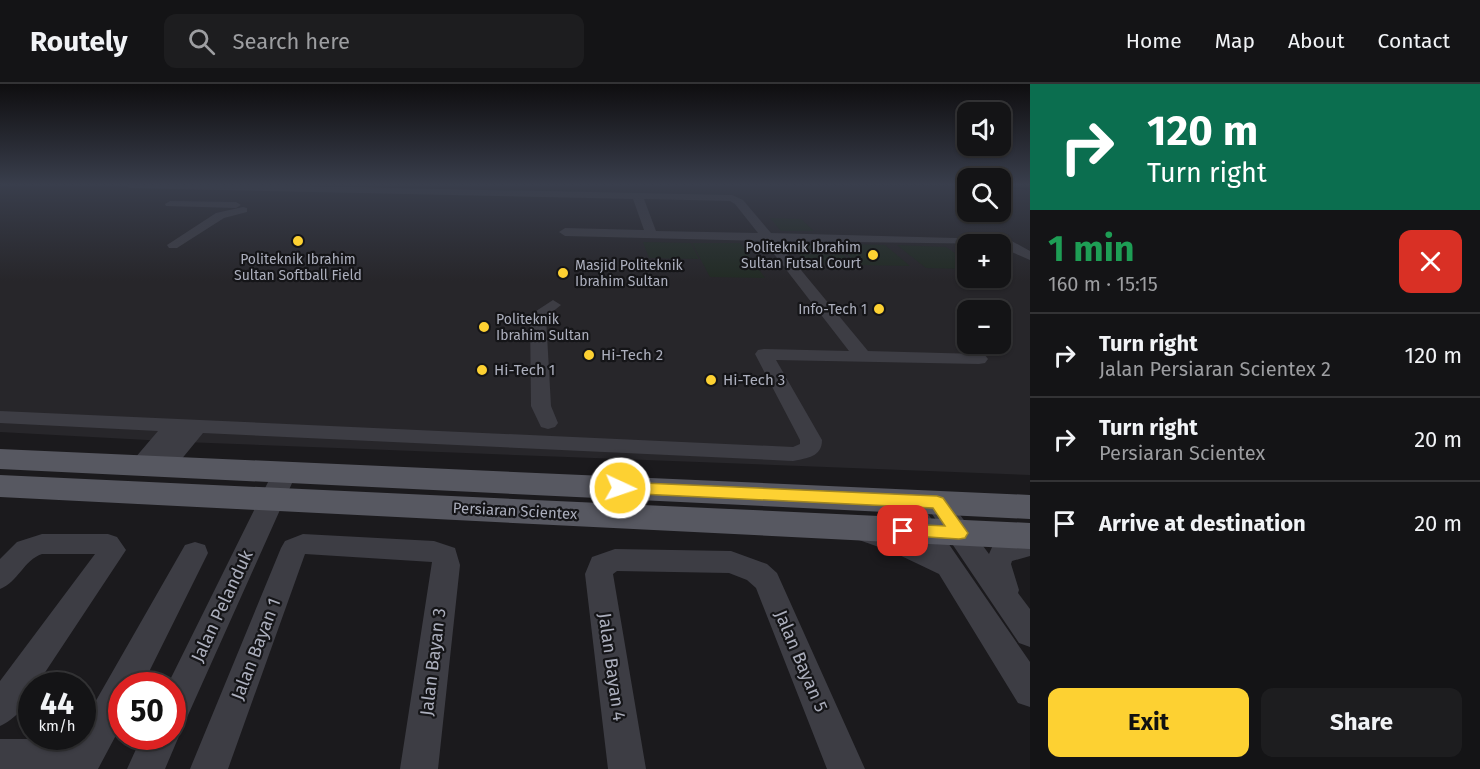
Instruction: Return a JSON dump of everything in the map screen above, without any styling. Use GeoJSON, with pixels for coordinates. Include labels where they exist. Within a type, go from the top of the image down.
{"type":"FeatureCollection","features":[{"type":"Feature","properties":{"kind":"main road","name":"Persiaran Scientex"},"geometry":{"type":"LineString","coordinates":[[0,459],[152,466],[278,485],[856,528],[941,522],[1030,507]]}},
{"type":"Feature","properties":{"kind":"main road","name":"Persiaran Scientex"},"geometry":{"type":"LineString","coordinates":[[0,486],[278,485],[906,501],[941,522],[1030,536]]}},
{"type":"Feature","properties":{"kind":"street"},"geometry":{"type":"LineString","coordinates":[[172,245],[217,217]]}},
{"type":"Feature","properties":{"kind":"street"},"geometry":{"type":"LineString","coordinates":[[645,217],[651,234]]}},
{"type":"Feature","properties":{"kind":"street"},"geometry":{"type":"LineString","coordinates":[[751,217],[862,355]]}},
{"type":"Feature","properties":{"kind":"street"},"geometry":{"type":"LineString","coordinates":[[565,232],[1001,239],[1030,256]]}},
{"type":"Feature","properties":{"kind":"street"},"geometry":{"type":"LineString","coordinates":[[548,423],[541,406],[538,315],[553,305]]}},
{"type":"Feature","properties":{"kind":"street"},"geometry":{"type":"LineString","coordinates":[[0,417],[793,454],[806,451],[811,447],[811,440],[765,354],[979,359]]}},
{"type":"Feature","properties":{"kind":"street"},"geometry":{"type":"LineString","coordinates":[[152,466],[186,426]]}},
{"type":"Feature","properties":{"kind":"street","name":"Jalan Pelanduk"},"geometry":{"type":"LineString","coordinates":[[186,682],[278,485]]}},
{"type":"Feature","properties":{"kind":"street"},"geometry":{"type":"LineString","coordinates":[[941,522],[950,568],[1030,691]]}},
{"type":"Feature","properties":{"kind":"street"},"geometry":{"type":"LineString","coordinates":[[941,522],[1008,602],[1030,633]]}},
{"type":"Feature","properties":{"kind":"street"},"geometry":{"type":"LineString","coordinates":[[856,528],[902,545],[950,568]]}},
{"type":"Feature","properties":{"kind":"street"},"geometry":{"type":"LineString","coordinates":[[0,577],[26,549],[42,544],[108,544],[113,550],[0,709]]}},
{"type":"Feature","properties":{"kind":"street","name":"Jalan Bayan 1"},"geometry":{"type":"LineString","coordinates":[[210,769],[294,548],[303,544],[314,544]]}},
{"type":"Feature","properties":{"kind":"street","name":"Jalan Bayan 3"},"geometry":{"type":"LineString","coordinates":[[314,544],[434,552],[445,555],[446,565],[419,769]]}},
{"type":"Feature","properties":{"kind":"street"},"geometry":{"type":"LineString","coordinates":[[1008,602],[997,564],[1003,554],[1030,546]]}},
{"type":"Feature","properties":{"kind":"street"},"geometry":{"type":"LineString","coordinates":[[130,672],[195,553]]}},
{"type":"Feature","properties":{"kind":"street","name":"Jalan Bayan 5"},"geometry":{"type":"LineString","coordinates":[[602,565],[615,560],[718,561],[741,565],[757,572],[767,581],[846,769]]}},
{"type":"Feature","properties":{"kind":"street","name":"Jalan Bayan 4"},"geometry":{"type":"LineString","coordinates":[[602,565],[599,574],[627,769]]}},
{"type":"Feature","properties":{"kind":"street"},"geometry":{"type":"LineString","coordinates":[[0,756],[82,763],[108,714]]}},
{"type":"Feature","properties":{"kind":"street"},"geometry":{"type":"LineString","coordinates":[[146,769],[155,750]]}},
{"type":"Feature","properties":{"kind":"shaded area","name":"Politeknik Ibrahim Sultan"},"geometry":{"type":"Polygon","coordinates":[[[0,217],[957,217],[957,222],[1011,222],[1011,217],[1030,217],[1030,475],[184,442],[0,432],[0,217]]]}},
{"type":"Feature","properties":{"kind":"shaded area"},"geometry":{"type":"Polygon","coordinates":[[[770,218],[801,219],[814,231],[781,231],[770,218]]]}},
{"type":"Feature","properties":{"kind":"shaded area"},"geometry":{"type":"Polygon","coordinates":[[[643,242],[691,243],[699,259],[649,258],[643,242]]]}},
{"type":"Feature","properties":{"kind":"shaded area"},"geometry":{"type":"Polygon","coordinates":[[[692,243],[740,243],[765,278],[710,277],[692,243]]]}},
{"type":"Feature","properties":{"kind":"shaded area"},"geometry":{"type":"Polygon","coordinates":[[[790,243],[833,244],[841,252],[797,251],[790,243]]]}},
{"type":"Feature","properties":{"kind":"shaded area","name":"Politeknik Ibrahim Sultan Futsal Court"},"geometry":{"type":"Polygon","coordinates":[[[837,244],[885,245],[910,266],[858,265],[837,244]]]}},
{"type":"Feature","properties":{"kind":"shaded area"},"geometry":{"type":"Polygon","coordinates":[[[897,245],[946,247],[957,254],[957,269],[926,268],[897,245]]]}},
{"type":"Feature","properties":{"kind":"shaded area"},"geometry":{"type":"Polygon","coordinates":[[[799,254],[844,255],[852,263],[806,262],[799,254]]]}},
{"type":"Feature","properties":{"kind":"place","name":"Politeknik Ibrahim Sultan Softball Field"},"geometry":{"type":"Point","coordinates":[298,241]}},
{"type":"Feature","properties":{"kind":"place","name":"Politeknik Ibrahim Sultan Futsal Court"},"geometry":{"type":"Point","coordinates":[873,255]}},
{"type":"Feature","properties":{"kind":"place","name":"Masjid Politeknik Ibrahim Sultan"},"geometry":{"type":"Point","coordinates":[563,273]}},
{"type":"Feature","properties":{"kind":"place","name":"Info-Tech 1"},"geometry":{"type":"Point","coordinates":[879,309]}},
{"type":"Feature","properties":{"kind":"place","name":"Politeknik Ibrahim Sultan"},"geometry":{"type":"Point","coordinates":[484,327]}},
{"type":"Feature","properties":{"kind":"place","name":"Hi-Tech 2"},"geometry":{"type":"Point","coordinates":[589,355]}},
{"type":"Feature","properties":{"kind":"place","name":"Hi-Tech 1"},"geometry":{"type":"Point","coordinates":[482,370]}},
{"type":"Feature","properties":{"kind":"place","name":"Hi-Tech 3"},"geometry":{"type":"Point","coordinates":[711,380]}},
{"type":"Feature","properties":{"kind":"route"},"geometry":{"type":"LineString","coordinates":[[620,488],[937,502],[959,533],[903,531]]}}]}
